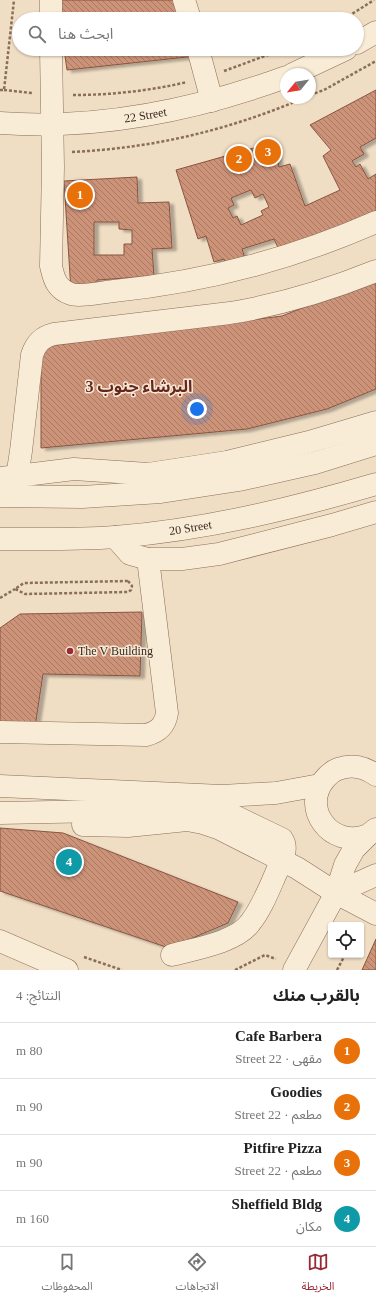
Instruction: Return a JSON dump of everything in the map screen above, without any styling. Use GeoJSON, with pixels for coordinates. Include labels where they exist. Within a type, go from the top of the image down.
{"type":"FeatureCollection","features":[{"type":"Feature","properties":{"kind":"street"},"geometry":{"type":"LineString","coordinates":[[51,0],[51,12]]}},
{"type":"Feature","properties":{"kind":"street"},"geometry":{"type":"LineString","coordinates":[[184,0],[188,12]]}},
{"type":"Feature","properties":{"kind":"street"},"geometry":{"type":"LineString","coordinates":[[364,39],[376,32]]}},
{"type":"Feature","properties":{"kind":"street"},"geometry":{"type":"LineString","coordinates":[[51,56],[53,125],[52,266],[54,279],[59,287],[72,294],[139,288],[215,275],[261,264],[306,250],[376,222]]}},
{"type":"Feature","properties":{"kind":"street"},"geometry":{"type":"LineString","coordinates":[[200,56],[212,101]]}},
{"type":"Feature","properties":{"kind":"street"},"geometry":{"type":"LineString","coordinates":[[306,68],[331,56]]}},
{"type":"Feature","properties":{"kind":"street","name":"22 Street"},"geometry":{"type":"LineString","coordinates":[[0,123],[53,125],[85,124],[150,115],[212,101],[280,79]]}},
{"type":"Feature","properties":{"kind":"street"},"geometry":{"type":"LineString","coordinates":[[9,477],[21,451],[34,347],[39,340],[46,336],[256,309],[308,294],[376,271]]}},
{"type":"Feature","properties":{"kind":"street"},"geometry":{"type":"LineString","coordinates":[[9,477],[74,469],[148,474],[227,462],[309,442],[376,422]]}},
{"type":"Feature","properties":{"kind":"street"},"geometry":{"type":"LineString","coordinates":[[0,496],[82,497],[161,492],[239,480],[315,463],[376,444]]}},
{"type":"Feature","properties":{"kind":"street","name":"20 Street"},"geometry":{"type":"LineString","coordinates":[[0,539],[115,537],[231,522],[326,499],[376,484]]}},
{"type":"Feature","properties":{"kind":"street"},"geometry":{"type":"LineString","coordinates":[[115,537],[130,554],[148,559],[182,559],[219,554],[376,512]]}},
{"type":"Feature","properties":{"kind":"street"},"geometry":{"type":"LineString","coordinates":[[0,732],[146,735],[154,733],[161,728],[167,713],[148,559]]}},
{"type":"Feature","properties":{"kind":"street"},"geometry":{"type":"LineString","coordinates":[[338,887],[337,864],[326,828],[316,807],[316,796],[320,785],[327,776],[335,770],[346,766],[362,767],[376,775]]}},
{"type":"Feature","properties":{"kind":"street"},"geometry":{"type":"LineString","coordinates":[[0,786],[222,796],[276,793],[320,785]]}},
{"type":"Feature","properties":{"kind":"street"},"geometry":{"type":"LineString","coordinates":[[0,813],[102,811],[202,805],[220,809],[278,837],[284,843],[283,855],[262,903],[250,924],[230,939],[172,955]]}},
{"type":"Feature","properties":{"kind":"street"},"geometry":{"type":"LineString","coordinates":[[0,824],[128,826],[187,820],[203,823],[283,855],[297,868],[338,887],[376,914]]}},
{"type":"Feature","properties":{"kind":"street"},"geometry":{"type":"LineString","coordinates":[[326,828],[339,836],[353,839],[372,832]]}},
{"type":"Feature","properties":{"kind":"street"},"geometry":{"type":"LineString","coordinates":[[295,968],[338,887],[345,865],[354,849],[372,832]]}},
{"type":"Feature","properties":{"kind":"street"},"geometry":{"type":"LineString","coordinates":[[338,887],[376,875]]}},
{"type":"Feature","properties":{"kind":"street"},"geometry":{"type":"LineString","coordinates":[[0,941],[67,970]]}},
{"type":"Feature","properties":{"kind":"path"},"geometry":{"type":"LineString","coordinates":[[13,12],[14,0]]}},
{"type":"Feature","properties":{"kind":"path"},"geometry":{"type":"LineString","coordinates":[[355,12],[374,0]]}},
{"type":"Feature","properties":{"kind":"path"},"geometry":{"type":"LineString","coordinates":[[4,90],[12,18]]}},
{"type":"Feature","properties":{"kind":"path"},"geometry":{"type":"LineString","coordinates":[[0,90],[51,95],[90,95],[129,92],[168,86],[206,77],[266,56]]}},
{"type":"Feature","properties":{"kind":"path"},"geometry":{"type":"LineString","coordinates":[[316,93],[324,90],[376,61]]}},
{"type":"Feature","properties":{"kind":"path"},"geometry":{"type":"LineString","coordinates":[[53,153],[109,150],[164,142],[219,129],[272,112],[290,104]]}},
{"type":"Feature","properties":{"kind":"path"},"geometry":{"type":"LineString","coordinates":[[0,598],[24,583],[128,581],[132,586],[131,590],[128,592],[25,594],[15,589]]}},
{"type":"Feature","properties":{"kind":"path"},"geometry":{"type":"LineString","coordinates":[[235,970],[265,955],[295,968]]}},
{"type":"Feature","properties":{"kind":"path"},"geometry":{"type":"LineString","coordinates":[[337,970],[343,958]]}},
{"type":"Feature","properties":{"kind":"building"},"geometry":{"type":"Polygon","coordinates":[[[56,0],[181,0],[184,12],[58,12],[56,0]]]}},
{"type":"Feature","properties":{"kind":"building"},"geometry":{"type":"Polygon","coordinates":[[[65,56],[196,56],[67,70],[65,56]]]}},
{"type":"Feature","properties":{"kind":"building"},"geometry":{"type":"Polygon","coordinates":[[[376,90],[376,138],[360,147],[364,154],[352,161],[356,167],[360,164],[368,179],[376,174],[376,219],[281,254],[274,239],[242,249],[245,258],[226,264],[224,259],[214,262],[206,236],[198,239],[176,170],[275,142],[279,167],[290,164],[305,206],[340,190],[323,156],[331,150],[310,125],[376,90]],[[251,190],[231,198],[234,205],[228,208],[233,218],[237,216],[241,225],[263,215],[261,211],[269,207],[263,194],[255,198],[251,190]]]}},
{"type":"Feature","properties":{"kind":"building"},"geometry":{"type":"Polygon","coordinates":[[[137,177],[138,203],[169,202],[172,248],[152,249],[154,276],[97,280],[98,290],[71,291],[64,181],[137,177]],[[94,222],[94,255],[124,255],[124,244],[132,244],[132,230],[119,229],[119,222],[94,222]]]}},
{"type":"Feature","properties":{"kind":"building"},"geometry":{"type":"Polygon","coordinates":[[[376,279],[376,389],[327,409],[247,429],[41,448],[41,347],[282,316],[376,279]]]}},
{"type":"Feature","properties":{"kind":"building","name":"The V Building"},"geometry":{"type":"Polygon","coordinates":[[[142,612],[140,676],[43,674],[35,727],[0,723],[0,628],[20,614],[142,612]]]}},
{"type":"Feature","properties":{"kind":"building"},"geometry":{"type":"Polygon","coordinates":[[[0,828],[63,833],[238,902],[228,923],[169,948],[0,891],[0,828]]]}},
{"type":"Feature","properties":{"kind":"building"},"geometry":{"type":"Polygon","coordinates":[[[376,939],[376,970],[362,970],[376,939]]]}},
{"type":"Feature","properties":{"kind":"place","name":"Pitfire Pizza"},"geometry":{"type":"Point","coordinates":[268,152]}},
{"type":"Feature","properties":{"kind":"place","name":"Goodies"},"geometry":{"type":"Point","coordinates":[239,159]}},
{"type":"Feature","properties":{"kind":"place","name":"Cafe Barbera"},"geometry":{"type":"Point","coordinates":[80,195]}},
{"type":"Feature","properties":{"kind":"place","name":"The V Building"},"geometry":{"type":"Point","coordinates":[70,651]}},
{"type":"Feature","properties":{"kind":"place","name":"Sheffield Bldg"},"geometry":{"type":"Point","coordinates":[69,862]}},
{"type":"Feature","properties":{"kind":"district","name":"البرشاء جنوب 3"},"geometry":{"type":"Point","coordinates":[139,386]}}]}
